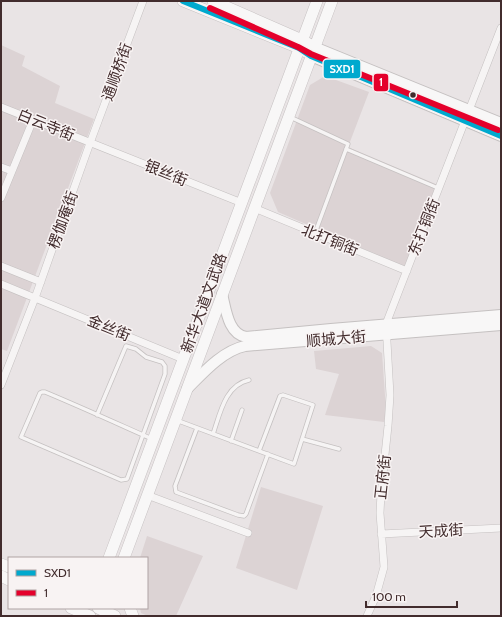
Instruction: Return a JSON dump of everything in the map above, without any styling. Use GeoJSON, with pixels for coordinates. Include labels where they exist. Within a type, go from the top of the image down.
{"type":"FeatureCollection","features":[{"type":"Feature","properties":{"kind":"main road"},"geometry":{"type":"LineString","coordinates":[[183,1],[301,44]]}},
{"type":"Feature","properties":{"kind":"main road"},"geometry":{"type":"LineString","coordinates":[[212,1],[313,51],[501,136]]}},
{"type":"Feature","properties":{"kind":"main road","name":"新华大道文武路"},"geometry":{"type":"LineString","coordinates":[[109,557],[148,437],[183,359],[317,1]]}},
{"type":"Feature","properties":{"kind":"main road","name":"新华大道文武路"},"geometry":{"type":"LineString","coordinates":[[124,557],[332,1]]}},
{"type":"Feature","properties":{"kind":"main road"},"geometry":{"type":"LineString","coordinates":[[313,51],[501,124]]}},
{"type":"Feature","properties":{"kind":"main road","name":"顺城大街"},"geometry":{"type":"LineString","coordinates":[[222,294],[231,325],[234,331],[242,337],[331,328],[386,330],[501,325]]}},
{"type":"Feature","properties":{"kind":"main road","name":"顺城大街"},"geometry":{"type":"LineString","coordinates":[[187,389],[213,364],[236,348],[501,315]]}},
{"type":"Feature","properties":{"kind":"main road"},"geometry":{"type":"LineString","coordinates":[[74,609],[89,614]]}},
{"type":"Feature","properties":{"kind":"main road"},"geometry":{"type":"LineString","coordinates":[[102,611],[115,616]]}},
{"type":"Feature","properties":{"kind":"street","name":"通顺桥街"},"geometry":{"type":"LineString","coordinates":[[90,143],[143,1]]}},
{"type":"Feature","properties":{"kind":"street","name":"东打铜街"},"geometry":{"type":"LineString","coordinates":[[386,330],[407,271],[501,28]]}},
{"type":"Feature","properties":{"kind":"street","name":"白云寺街"},"geometry":{"type":"LineString","coordinates":[[1,107],[90,143]]}},
{"type":"Feature","properties":{"kind":"street"},"geometry":{"type":"LineString","coordinates":[[1,198],[33,120]]}},
{"type":"Feature","properties":{"kind":"street","name":"银丝街"},"geometry":{"type":"LineString","coordinates":[[90,143],[242,203]]}},
{"type":"Feature","properties":{"kind":"street","name":"楞伽庵街"},"geometry":{"type":"LineString","coordinates":[[1,385],[41,282],[90,143]]}},
{"type":"Feature","properties":{"kind":"street"},"geometry":{"type":"LineString","coordinates":[[1,167],[12,171]]}},
{"type":"Feature","properties":{"kind":"street","name":"北打铜街"},"geometry":{"type":"LineString","coordinates":[[254,208],[407,271]]}},
{"type":"Feature","properties":{"kind":"street"},"geometry":{"type":"LineString","coordinates":[[1,266],[41,282]]}},
{"type":"Feature","properties":{"kind":"street","name":"金丝街"},"geometry":{"type":"LineString","coordinates":[[1,284],[183,359]]}},
{"type":"Feature","properties":{"kind":"street","name":"正府街"},"geometry":{"type":"LineString","coordinates":[[367,616],[376,596],[384,567],[381,534],[380,493],[389,412],[386,330]]}},
{"type":"Feature","properties":{"kind":"street"},"geometry":{"type":"LineString","coordinates":[[147,495],[248,533]]}},
{"type":"Feature","properties":{"kind":"street","name":"天成街"},"geometry":{"type":"LineString","coordinates":[[381,534],[501,528]]}},
{"type":"Feature","properties":{"kind":"lane"},"geometry":{"type":"LineString","coordinates":[[288,116],[348,144],[315,233]]}},
{"type":"Feature","properties":{"kind":"lane"},"geometry":{"type":"LineString","coordinates":[[346,148],[439,188]]}},
{"type":"Feature","properties":{"kind":"lane"},"geometry":{"type":"LineString","coordinates":[[130,347],[134,338]]}},
{"type":"Feature","properties":{"kind":"lane"},"geometry":{"type":"LineString","coordinates":[[97,414],[126,346],[146,357],[162,362],[166,369],[148,437],[127,480],[121,480],[22,437],[40,393],[42,392],[97,414],[148,437]]}},
{"type":"Feature","properties":{"kind":"lane"},"geometry":{"type":"LineString","coordinates":[[213,434],[228,396],[239,384],[249,380]]}},
{"type":"Feature","properties":{"kind":"lane"},"geometry":{"type":"LineString","coordinates":[[175,420],[294,464],[313,405],[283,395],[280,396],[259,451]]}},
{"type":"Feature","properties":{"kind":"lane"},"geometry":{"type":"LineString","coordinates":[[231,441],[242,410]]}},
{"type":"Feature","properties":{"kind":"lane"},"geometry":{"type":"LineString","coordinates":[[198,428],[175,486],[176,492],[244,516],[268,454]]}},
{"type":"Feature","properties":{"kind":"lane"},"geometry":{"type":"LineString","coordinates":[[302,439],[339,449]]}},
{"type":"Feature","properties":{"kind":"shaded area"},"geometry":{"type":"Polygon","coordinates":[[[1,45],[25,56],[22,66],[60,86],[55,103],[94,119],[7,351],[1,349],[1,45]]]}},
{"type":"Feature","properties":{"kind":"shaded area"},"geometry":{"type":"Polygon","coordinates":[[[325,76],[369,92],[348,147],[438,185],[405,267],[278,212],[270,193],[310,85],[325,76]]]}},
{"type":"Feature","properties":{"kind":"shaded area"},"geometry":{"type":"Polygon","coordinates":[[[371,346],[382,353],[386,410],[384,422],[325,415],[339,374],[316,369],[314,351],[371,346]]]}},
{"type":"Feature","properties":{"kind":"shaded area"},"geometry":{"type":"Polygon","coordinates":[[[261,487],[323,506],[297,590],[236,568],[261,487]]]}},
{"type":"Feature","properties":{"kind":"shaded area"},"geometry":{"type":"Polygon","coordinates":[[[147,536],[203,556],[176,616],[148,616],[141,613],[140,609],[148,609],[148,557],[140,557],[147,536]]]}},
{"type":"Feature","properties":{"kind":"transit line","name":"SXD1"},"geometry":{"type":"LineString","coordinates":[[183,1],[299,48],[311,56],[501,136]]}},
{"type":"Feature","properties":{"kind":"transit line","name":"1"},"geometry":{"type":"LineString","coordinates":[[210,8],[311,54],[498,130]]}}]}
